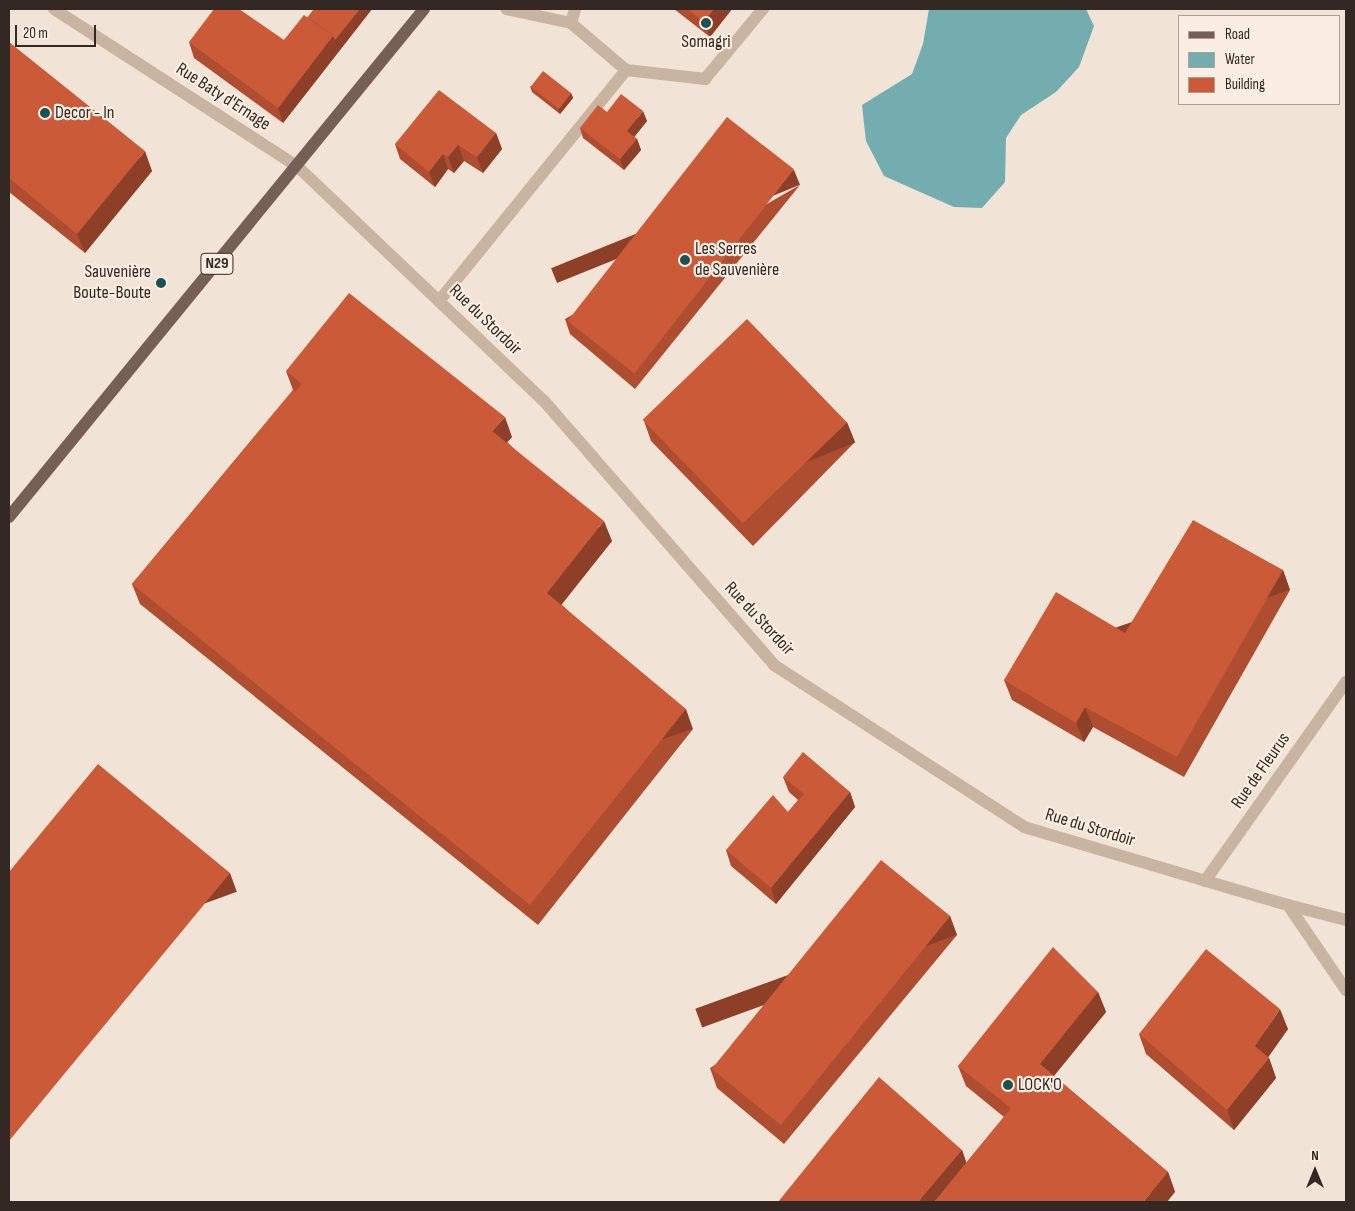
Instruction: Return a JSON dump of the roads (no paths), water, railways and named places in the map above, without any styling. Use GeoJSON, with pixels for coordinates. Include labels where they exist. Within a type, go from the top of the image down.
{"type":"FeatureCollection","features":[{"type":"Feature","properties":{"kind":"main road","name":"N29"},"geometry":{"type":"LineString","coordinates":[[9,518],[424,9]]}},
{"type":"Feature","properties":{"kind":"street","name":"Rue Baty d'Ernage"},"geometry":{"type":"LineString","coordinates":[[54,9],[297,166]]}},
{"type":"Feature","properties":{"kind":"street"},"geometry":{"type":"LineString","coordinates":[[506,9],[571,23],[626,70],[705,80],[763,9]]}},
{"type":"Feature","properties":{"kind":"street"},"geometry":{"type":"LineString","coordinates":[[571,23],[575,9]]}},
{"type":"Feature","properties":{"kind":"street"},"geometry":{"type":"LineString","coordinates":[[439,301],[626,70]]}},
{"type":"Feature","properties":{"kind":"street","name":"Rue du Stordoir"},"geometry":{"type":"LineString","coordinates":[[297,166],[544,401],[774,665],[1024,827],[1288,905],[1346,920]]}},
{"type":"Feature","properties":{"kind":"street","name":"Rue de Fleurus"},"geometry":{"type":"LineString","coordinates":[[1205,881],[1346,682]]}},
{"type":"Feature","properties":{"kind":"street"},"geometry":{"type":"LineString","coordinates":[[1288,905],[1346,990]]}},
{"type":"Feature","properties":{"kind":"water"},"geometry":{"type":"Polygon","coordinates":[[[929,9],[1086,9],[1094,26],[1079,67],[1056,92],[1021,115],[1006,138],[1005,182],[982,208],[954,207],[884,176],[866,141],[862,105],[912,74],[923,44],[929,9]]]}},
{"type":"Feature","properties":{"kind":"place","name":"Somagri"},"geometry":{"type":"Point","coordinates":[706,23]}},
{"type":"Feature","properties":{"kind":"place","name":"Decor - In"},"geometry":{"type":"Point","coordinates":[45,113]}},
{"type":"Feature","properties":{"kind":"place","name":"Les Serres de Sauvenière"},"geometry":{"type":"Point","coordinates":[685,260]}},
{"type":"Feature","properties":{"kind":"place","name":"Sauvenière Boute-Boute"},"geometry":{"type":"Point","coordinates":[161,283]}},
{"type":"Feature","properties":{"kind":"place","name":"LOCK'O"},"geometry":{"type":"Point","coordinates":[1008,1085]}}]}
